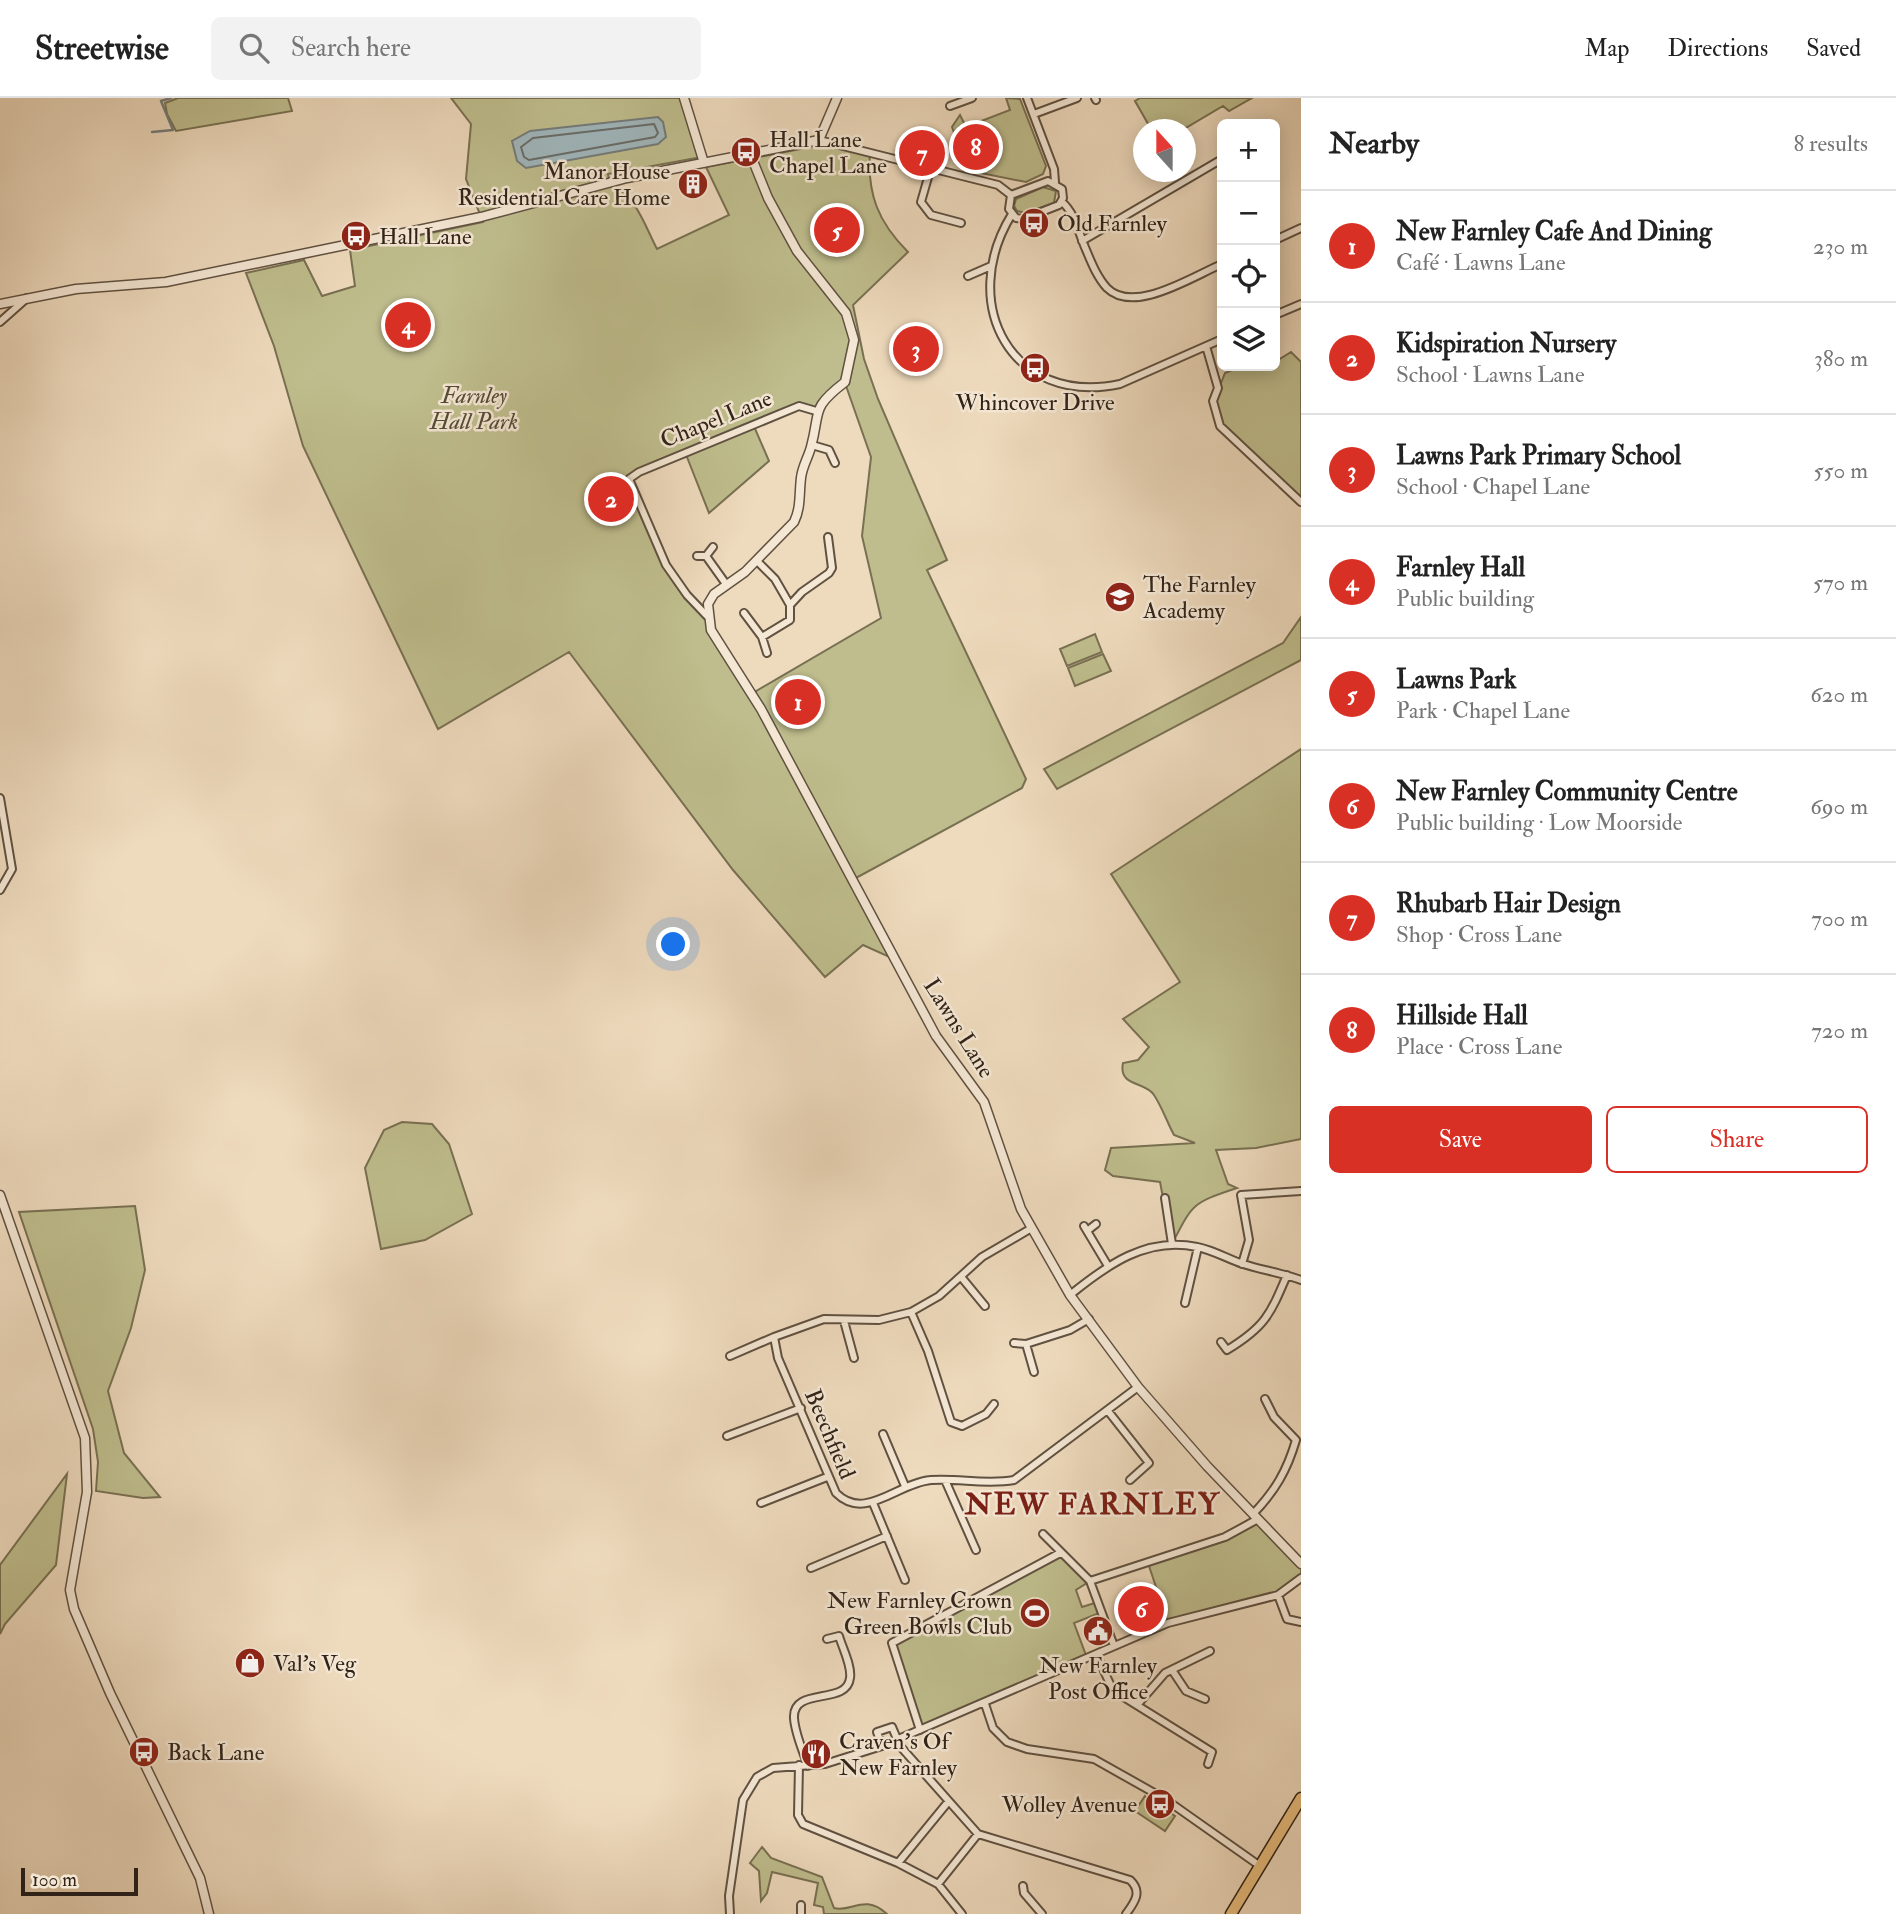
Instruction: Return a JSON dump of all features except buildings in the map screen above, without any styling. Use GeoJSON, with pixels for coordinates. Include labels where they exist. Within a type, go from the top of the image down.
{"type":"FeatureCollection","features":[{"type":"Feature","properties":{"kind":"main road"},"geometry":{"type":"LineString","coordinates":[[1231,1914],[1301,1798]]}},
{"type":"Feature","properties":{"kind":"street"},"geometry":{"type":"LineString","coordinates":[[684,98],[704,163]]}},
{"type":"Feature","properties":{"kind":"street"},"geometry":{"type":"LineString","coordinates":[[819,140],[837,98]]}},
{"type":"Feature","properties":{"kind":"street"},"geometry":{"type":"LineString","coordinates":[[950,106],[972,98]]}},
{"type":"Feature","properties":{"kind":"street"},"geometry":{"type":"LineString","coordinates":[[1011,195],[1009,209],[1012,214],[1023,219],[1062,202],[1063,192],[1055,182],[1054,169],[1027,98]]}},
{"type":"Feature","properties":{"kind":"street"},"geometry":{"type":"LineString","coordinates":[[1034,114],[1077,98]]}},
{"type":"Feature","properties":{"kind":"street"},"geometry":{"type":"LineString","coordinates":[[0,304],[29,296],[166,282],[481,216],[627,178],[751,156],[819,140],[998,185],[1011,195]]}},
{"type":"Feature","properties":{"kind":"street"},"geometry":{"type":"LineString","coordinates":[[707,616],[708,604],[726,584],[757,561],[794,522],[799,512],[801,476],[812,445],[816,411],[824,398],[845,382],[853,356],[851,326],[846,313],[797,251],[768,198],[751,156]]}},
{"type":"Feature","properties":{"kind":"street"},"geometry":{"type":"LineString","coordinates":[[1082,240],[1217,162]]}},
{"type":"Feature","properties":{"kind":"street"},"geometry":{"type":"LineString","coordinates":[[931,167],[921,202],[931,215],[961,223]]}},
{"type":"Feature","properties":{"kind":"street"},"geometry":{"type":"LineString","coordinates":[[1011,195],[1042,183],[1055,182]]}},
{"type":"Feature","properties":{"kind":"street"},"geometry":{"type":"LineString","coordinates":[[1062,202],[1070,210],[1096,273],[1108,289],[1122,297],[1150,296],[1217,266]]}},
{"type":"Feature","properties":{"kind":"street"},"geometry":{"type":"LineString","coordinates":[[1012,214],[991,266],[989,297],[1001,337],[1031,369],[1057,384],[1077,388],[1119,384],[1217,341]]}},
{"type":"Feature","properties":{"kind":"street"},"geometry":{"type":"LineString","coordinates":[[1280,238],[1301,228]]}},
{"type":"Feature","properties":{"kind":"street"},"geometry":{"type":"LineString","coordinates":[[968,276],[991,266]]}},
{"type":"Feature","properties":{"kind":"street"},"geometry":{"type":"LineString","coordinates":[[0,323],[18,310],[29,296]]}},
{"type":"Feature","properties":{"kind":"street"},"geometry":{"type":"LineString","coordinates":[[1280,313],[1301,304]]}},
{"type":"Feature","properties":{"kind":"street"},"geometry":{"type":"LineString","coordinates":[[1206,346],[1218,388],[1213,401],[1220,426],[1301,502]]}},
{"type":"Feature","properties":{"kind":"street","name":"Chapel Lane"},"geometry":{"type":"LineString","coordinates":[[629,479],[639,472],[799,406],[816,411]]}},
{"type":"Feature","properties":{"kind":"street"},"geometry":{"type":"LineString","coordinates":[[812,445],[829,450],[835,463]]}},
{"type":"Feature","properties":{"kind":"street","name":"Lawns Lane"},"geometry":{"type":"LineString","coordinates":[[629,479],[666,565],[687,595],[707,616],[718,642],[761,709],[922,1011],[984,1102],[1030,1229],[1070,1294],[1138,1387],[1301,1564]]}},
{"type":"Feature","properties":{"kind":"street"},"geometry":{"type":"LineString","coordinates":[[790,605],[832,568],[828,537]]}},
{"type":"Feature","properties":{"kind":"street"},"geometry":{"type":"LineString","coordinates":[[706,556],[713,547]]}},
{"type":"Feature","properties":{"kind":"street"},"geometry":{"type":"LineString","coordinates":[[697,556],[706,556]]}},
{"type":"Feature","properties":{"kind":"street"},"geometry":{"type":"LineString","coordinates":[[706,556],[726,584]]}},
{"type":"Feature","properties":{"kind":"street"},"geometry":{"type":"LineString","coordinates":[[757,561],[775,579],[790,605],[790,620],[782,628],[762,637]]}},
{"type":"Feature","properties":{"kind":"street"},"geometry":{"type":"LineString","coordinates":[[744,613],[762,637],[767,653]]}},
{"type":"Feature","properties":{"kind":"street"},"geometry":{"type":"LineString","coordinates":[[0,798],[12,869],[0,890]]}},
{"type":"Feature","properties":{"kind":"street"},"geometry":{"type":"LineString","coordinates":[[1242,1264],[1249,1240],[1241,1195],[1301,1191]]}},
{"type":"Feature","properties":{"kind":"street"},"geometry":{"type":"LineString","coordinates":[[0,1195],[85,1438],[87,1492],[70,1590],[74,1609],[110,1693],[200,1878],[209,1914]]}},
{"type":"Feature","properties":{"kind":"street"},"geometry":{"type":"LineString","coordinates":[[1165,1198],[1172,1244]]}},
{"type":"Feature","properties":{"kind":"street"},"geometry":{"type":"LineString","coordinates":[[1096,1224],[1086,1228],[1108,1266]]}},
{"type":"Feature","properties":{"kind":"street"},"geometry":{"type":"LineString","coordinates":[[730,1356],[824,1319],[879,1320],[911,1312],[939,1296],[962,1278],[982,1257],[1030,1229]]}},
{"type":"Feature","properties":{"kind":"street"},"geometry":{"type":"LineString","coordinates":[[1070,1294],[1108,1266],[1137,1250],[1172,1244],[1198,1247],[1242,1264],[1301,1280]]}},
{"type":"Feature","properties":{"kind":"street"},"geometry":{"type":"LineString","coordinates":[[1185,1303],[1198,1247]]}},
{"type":"Feature","properties":{"kind":"street"},"geometry":{"type":"LineString","coordinates":[[1227,1350],[1255,1333],[1272,1311],[1287,1275]]}},
{"type":"Feature","properties":{"kind":"street"},"geometry":{"type":"LineString","coordinates":[[962,1278],[985,1306]]}},
{"type":"Feature","properties":{"kind":"street"},"geometry":{"type":"LineString","coordinates":[[911,1312],[928,1351],[951,1422],[962,1426],[986,1414],[994,1404]]}},
{"type":"Feature","properties":{"kind":"street"},"geometry":{"type":"LineString","coordinates":[[1014,1343],[1026,1344],[1070,1330],[1089,1319]]}},
{"type":"Feature","properties":{"kind":"street"},"geometry":{"type":"LineString","coordinates":[[844,1321],[854,1358]]}},
{"type":"Feature","properties":{"kind":"street","name":"Beechfield"},"geometry":{"type":"LineString","coordinates":[[774,1337],[778,1359],[801,1408],[827,1477],[846,1503],[859,1506],[873,1503],[905,1486],[945,1480],[996,1483],[1014,1480],[1138,1387]]}},
{"type":"Feature","properties":{"kind":"street"},"geometry":{"type":"LineString","coordinates":[[1221,1342],[1231,1358]]}},
{"type":"Feature","properties":{"kind":"street"},"geometry":{"type":"LineString","coordinates":[[1026,1344],[1034,1371]]}},
{"type":"Feature","properties":{"kind":"street"},"geometry":{"type":"LineString","coordinates":[[1090,1581],[1225,1537],[1254,1524],[1287,1470],[1298,1438],[1274,1417],[1265,1399]]}},
{"type":"Feature","properties":{"kind":"street"},"geometry":{"type":"LineString","coordinates":[[727,1436],[801,1408]]}},
{"type":"Feature","properties":{"kind":"street"},"geometry":{"type":"LineString","coordinates":[[1108,1411],[1149,1463],[1130,1480]]}},
{"type":"Feature","properties":{"kind":"street"},"geometry":{"type":"LineString","coordinates":[[883,1434],[905,1486]]}},
{"type":"Feature","properties":{"kind":"street"},"geometry":{"type":"LineString","coordinates":[[761,1503],[827,1477]]}},
{"type":"Feature","properties":{"kind":"street"},"geometry":{"type":"LineString","coordinates":[[945,1480],[976,1550]]}},
{"type":"Feature","properties":{"kind":"street"},"geometry":{"type":"LineString","coordinates":[[873,1503],[905,1580]]}},
{"type":"Feature","properties":{"kind":"street"},"geometry":{"type":"LineString","coordinates":[[1043,1534],[1090,1581],[1114,1646]]}},
{"type":"Feature","properties":{"kind":"street"},"geometry":{"type":"LineString","coordinates":[[811,1567],[887,1536]]}},
{"type":"Feature","properties":{"kind":"street"},"geometry":{"type":"LineString","coordinates":[[920,1730],[892,1643],[1060,1553]]}},
{"type":"Feature","properties":{"kind":"street"},"geometry":{"type":"LineString","coordinates":[[730,1914],[729,1896],[743,1800],[757,1777],[773,1768],[825,1764],[882,1746],[985,1704],[1168,1623],[1278,1595],[1301,1578]]}},
{"type":"Feature","properties":{"kind":"street"},"geometry":{"type":"LineString","coordinates":[[1278,1595],[1287,1619],[1301,1622]]}},
{"type":"Feature","properties":{"kind":"street"},"geometry":{"type":"LineString","coordinates":[[808,1766],[794,1717],[797,1706],[806,1700],[836,1693],[847,1686],[851,1676],[839,1636],[827,1639]]}},
{"type":"Feature","properties":{"kind":"street"},"geometry":{"type":"LineString","coordinates":[[1138,1704],[1165,1673],[1210,1651]]}},
{"type":"Feature","properties":{"kind":"street"},"geometry":{"type":"LineString","coordinates":[[1096,1654],[1111,1686],[1212,1752],[1208,1765]]}},
{"type":"Feature","properties":{"kind":"street"},"geometry":{"type":"LineString","coordinates":[[1172,1670],[1186,1691],[1205,1699]]}},
{"type":"Feature","properties":{"kind":"street"},"geometry":{"type":"LineString","coordinates":[[985,1704],[993,1728],[1007,1742],[1027,1749],[1094,1759],[1165,1800],[1260,1866]]}},
{"type":"Feature","properties":{"kind":"street"},"geometry":{"type":"LineString","coordinates":[[882,1746],[877,1732],[892,1727],[897,1740],[978,1834],[1130,1880],[1137,1894],[1126,1914]]}},
{"type":"Feature","properties":{"kind":"street"},"geometry":{"type":"LineString","coordinates":[[799,1765],[798,1815],[803,1824],[898,1863],[938,1884],[962,1914]]}},
{"type":"Feature","properties":{"kind":"street"},"geometry":{"type":"LineString","coordinates":[[898,1863],[948,1802]]}},
{"type":"Feature","properties":{"kind":"street"},"geometry":{"type":"LineString","coordinates":[[938,1884],[978,1834]]}},
{"type":"Feature","properties":{"kind":"street"},"geometry":{"type":"LineString","coordinates":[[1023,1886],[1024,1893],[1042,1914]]}},
{"type":"Feature","properties":{"kind":"street"},"geometry":{"type":"LineString","coordinates":[[801,1905],[801,1914]]}},
{"type":"Feature","properties":{"kind":"green space"},"geometry":{"type":"Polygon","coordinates":[[[178,98],[288,98],[292,111],[176,131],[167,114],[165,103],[178,98]]]}},
{"type":"Feature","properties":{"kind":"green space","name":"Farnley Hall Park"},"geometry":{"type":"Polygon","coordinates":[[[451,98],[684,98],[702,157],[608,174],[610,184],[633,203],[657,249],[729,215],[706,167],[817,146],[819,140],[870,152],[870,181],[877,206],[889,230],[908,252],[853,305],[864,359],[878,399],[947,560],[927,570],[1026,779],[1022,788],[854,879],[896,960],[863,945],[825,977],[733,870],[569,652],[438,729],[303,446],[274,346],[246,273],[304,260],[322,296],[355,286],[350,250],[483,222],[466,179],[471,124],[451,98]],[[845,383],[816,411],[799,406],[753,424],[769,461],[709,513],[685,452],[629,479],[666,565],[707,616],[751,694],[881,618],[862,536],[871,457],[845,383]]]}},
{"type":"Feature","properties":{"kind":"green space"},"geometry":{"type":"Polygon","coordinates":[[[1006,98],[1020,99],[1046,166],[1043,174],[1026,182],[976,172],[979,163],[994,153],[986,134],[958,144],[952,127],[960,115],[966,127],[1010,110],[1006,98]]]}},
{"type":"Feature","properties":{"kind":"green space"},"geometry":{"type":"Polygon","coordinates":[[[1140,98],[1252,98],[1229,111],[1223,106],[1196,122],[1196,119],[1145,119],[1135,101],[1140,98]]]}},
{"type":"Feature","properties":{"kind":"green space"},"geometry":{"type":"Polygon","coordinates":[[[1043,187],[1056,191],[1054,203],[1026,213],[1017,211],[1014,206],[1016,199],[1043,187]]]}},
{"type":"Feature","properties":{"kind":"green space"},"geometry":{"type":"Polygon","coordinates":[[[1291,352],[1301,362],[1301,502],[1220,426],[1214,401],[1225,373],[1280,371],[1280,359],[1291,352]]]}},
{"type":"Feature","properties":{"kind":"green space"},"geometry":{"type":"Polygon","coordinates":[[[1301,617],[1301,660],[1057,789],[1044,769],[1283,643],[1301,617]]]}},
{"type":"Feature","properties":{"kind":"green space"},"geometry":{"type":"Polygon","coordinates":[[[1095,634],[1102,652],[1067,666],[1060,649],[1095,634]]]}},
{"type":"Feature","properties":{"kind":"green space"},"geometry":{"type":"Polygon","coordinates":[[[1103,654],[1111,671],[1075,686],[1068,668],[1103,654]]]}},
{"type":"Feature","properties":{"kind":"green space"},"geometry":{"type":"Polygon","coordinates":[[[1301,749],[1301,1139],[1256,1148],[1216,1150],[1228,1184],[1237,1188],[1195,1206],[1172,1244],[1160,1182],[1113,1176],[1105,1170],[1111,1148],[1195,1143],[1174,1135],[1154,1095],[1124,1076],[1123,1063],[1138,1060],[1149,1047],[1123,1019],[1180,982],[1111,874],[1301,749]]]}},
{"type":"Feature","properties":{"kind":"green space"},"geometry":{"type":"Polygon","coordinates":[[[402,1122],[432,1124],[449,1144],[472,1214],[425,1240],[381,1249],[365,1168],[384,1130],[402,1122]]]}},
{"type":"Feature","properties":{"kind":"green space"},"geometry":{"type":"Polygon","coordinates":[[[135,1206],[145,1270],[131,1328],[108,1391],[124,1453],[160,1497],[143,1498],[96,1491],[98,1462],[93,1429],[19,1212],[135,1206]]]}},
{"type":"Feature","properties":{"kind":"green space"},"geometry":{"type":"Polygon","coordinates":[[[67,1474],[56,1565],[5,1624],[0,1634],[0,1565],[67,1474]]]}},
{"type":"Feature","properties":{"kind":"green space"},"geometry":{"type":"Polygon","coordinates":[[[1258,1519],[1301,1564],[1301,1578],[1278,1595],[1168,1623],[1148,1563],[1225,1537],[1258,1519]]]}},
{"type":"Feature","properties":{"kind":"green space"},"geometry":{"type":"Polygon","coordinates":[[[1060,1553],[1090,1581],[1076,1590],[1082,1607],[1098,1602],[1102,1612],[1074,1623],[1087,1658],[920,1730],[892,1643],[1060,1553]]]}},
{"type":"Feature","properties":{"kind":"green space"},"geometry":{"type":"Polygon","coordinates":[[[1145,1796],[1175,1816],[1165,1831],[1135,1811],[1145,1796]]]}},
{"type":"Feature","properties":{"kind":"green space"},"geometry":{"type":"Polygon","coordinates":[[[762,1847],[771,1858],[822,1877],[834,1908],[865,1904],[879,1908],[887,1914],[824,1914],[823,1907],[814,1905],[818,1883],[772,1872],[767,1893],[761,1901],[759,1871],[750,1863],[762,1847]]]}},
{"type":"Feature","properties":{"kind":"water"},"geometry":{"type":"Polygon","coordinates":[[[658,117],[663,122],[666,137],[658,144],[526,168],[517,161],[512,141],[530,131],[658,117]]]}},
{"type":"Feature","properties":{"kind":"waterway"},"geometry":{"type":"LineString","coordinates":[[152,132],[173,130],[161,101],[171,98]]}},
{"type":"Feature","properties":{"kind":"place","name":"Hillside Hall"},"geometry":{"type":"Point","coordinates":[976,147]}},
{"type":"Feature","properties":{"kind":"place","name":"Hall Lane Chapel Lane"},"geometry":{"type":"Point","coordinates":[746,152]}},
{"type":"Feature","properties":{"kind":"place","name":"Rhubarb Hair Design"},"geometry":{"type":"Point","coordinates":[922,153]}},
{"type":"Feature","properties":{"kind":"place","name":"Manor House Residential Care Home"},"geometry":{"type":"Point","coordinates":[693,184]}},
{"type":"Feature","properties":{"kind":"place","name":"Old Farnley"},"geometry":{"type":"Point","coordinates":[1034,223]}},
{"type":"Feature","properties":{"kind":"place","name":"Lawns Park"},"geometry":{"type":"Point","coordinates":[837,230]}},
{"type":"Feature","properties":{"kind":"place","name":"Hall Lane"},"geometry":{"type":"Point","coordinates":[356,236]}},
{"type":"Feature","properties":{"kind":"place","name":"Farnley Hall"},"geometry":{"type":"Point","coordinates":[408,325]}},
{"type":"Feature","properties":{"kind":"place","name":"Lawns Park Primary School"},"geometry":{"type":"Point","coordinates":[916,349]}},
{"type":"Feature","properties":{"kind":"place","name":"Whincover Drive"},"geometry":{"type":"Point","coordinates":[1035,368]}},
{"type":"Feature","properties":{"kind":"place","name":"Kidspiration Nursery"},"geometry":{"type":"Point","coordinates":[611,499]}},
{"type":"Feature","properties":{"kind":"place","name":"The Farnley Academy"},"geometry":{"type":"Point","coordinates":[1120,597]}},
{"type":"Feature","properties":{"kind":"place","name":"New Farnley Cafe And Dining"},"geometry":{"type":"Point","coordinates":[798,702]}},
{"type":"Feature","properties":{"kind":"place","name":"New Farnley Community Centre"},"geometry":{"type":"Point","coordinates":[1141,1609]}},
{"type":"Feature","properties":{"kind":"place","name":"New Farnley Crown Green Bowls Club"},"geometry":{"type":"Point","coordinates":[1035,1613]}},
{"type":"Feature","properties":{"kind":"place","name":"New Farnley Post Office"},"geometry":{"type":"Point","coordinates":[1098,1631]}},
{"type":"Feature","properties":{"kind":"place","name":"Val's Veg"},"geometry":{"type":"Point","coordinates":[250,1663]}},
{"type":"Feature","properties":{"kind":"place","name":"Back Lane"},"geometry":{"type":"Point","coordinates":[144,1752]}},
{"type":"Feature","properties":{"kind":"place","name":"Craven's Of New Farnley"},"geometry":{"type":"Point","coordinates":[816,1754]}},
{"type":"Feature","properties":{"kind":"place","name":"Wolley Avenue"},"geometry":{"type":"Point","coordinates":[1160,1804]}},
{"type":"Feature","properties":{"kind":"district","name":"NEW FARNLEY"},"geometry":{"type":"Point","coordinates":[1093,1504]}}]}
